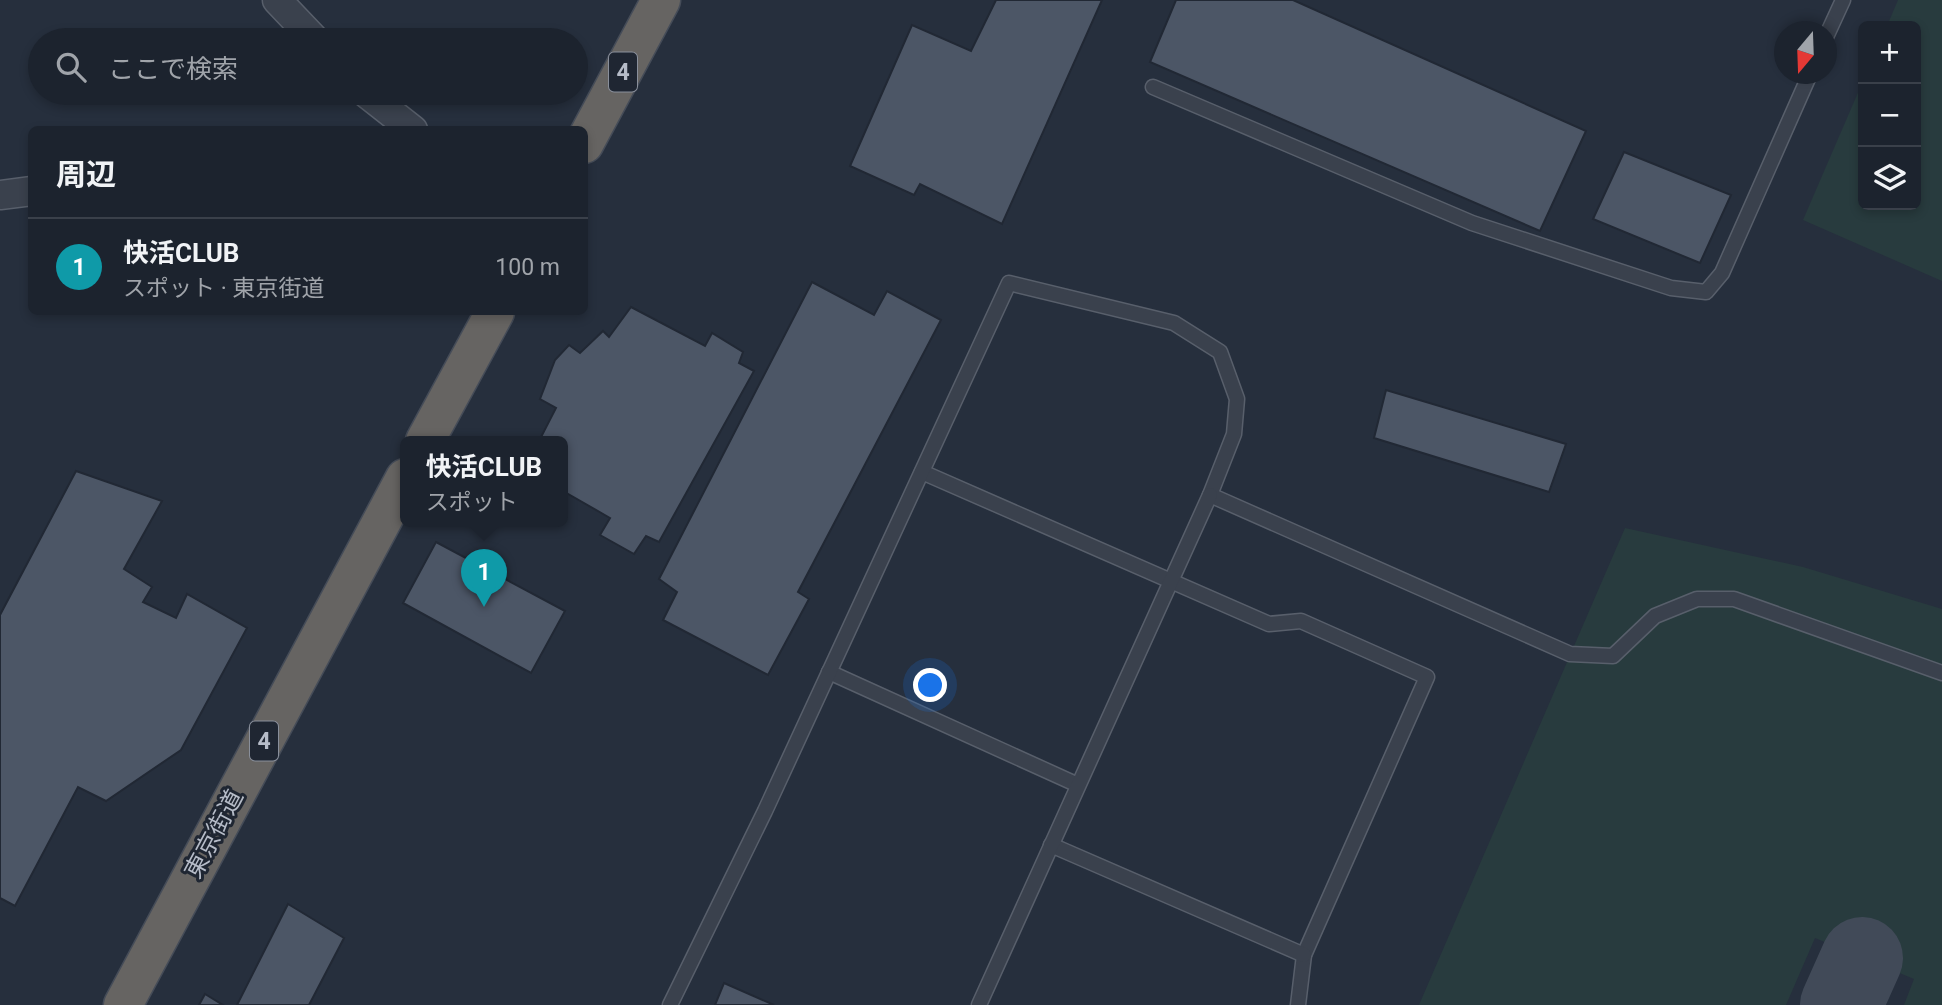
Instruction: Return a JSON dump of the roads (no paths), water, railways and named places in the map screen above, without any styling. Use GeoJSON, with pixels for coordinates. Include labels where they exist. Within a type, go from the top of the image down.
{"type":"FeatureCollection","features":[{"type":"Feature","properties":{"kind":"highway","name":"4"},"geometry":{"type":"LineString","coordinates":[[588,137],[661,0]]}},
{"type":"Feature","properties":{"kind":"highway"},"geometry":{"type":"LineString","coordinates":[[428,436],[493,315]]}},
{"type":"Feature","properties":{"kind":"highway","name":"東京街道"},"geometry":{"type":"LineString","coordinates":[[123,1005],[400,487]]}},
{"type":"Feature","properties":{"kind":"street"},"geometry":{"type":"LineString","coordinates":[[276,0],[304,28]]}},
{"type":"Feature","properties":{"kind":"street"},"geometry":{"type":"LineString","coordinates":[[381,105],[408,126]]}},
{"type":"Feature","properties":{"kind":"street"},"geometry":{"type":"LineString","coordinates":[[0,195],[28,192]]}},
{"type":"Feature","properties":{"kind":"lane"},"geometry":{"type":"LineString","coordinates":[[1833,21],[1843,0]]}},
{"type":"Feature","properties":{"kind":"lane"},"geometry":{"type":"LineString","coordinates":[[1153,87],[1472,223],[1671,288],[1706,292],[1722,273],[1806,84]]}},
{"type":"Feature","properties":{"kind":"lane"},"geometry":{"type":"LineString","coordinates":[[670,1005],[829,672],[1009,283],[1174,323],[1220,352],[1237,399],[1234,435],[1210,495],[979,1005]]}},
{"type":"Feature","properties":{"kind":"lane"},"geometry":{"type":"LineString","coordinates":[[922,472],[1269,624],[1301,621],[1427,677],[1304,955],[1298,1005]]}},
{"type":"Feature","properties":{"kind":"lane"},"geometry":{"type":"LineString","coordinates":[[1210,495],[1570,654],[1613,656],[1655,617],[1697,599],[1734,599],[1942,673]]}},
{"type":"Feature","properties":{"kind":"lane"},"geometry":{"type":"LineString","coordinates":[[829,672],[1078,785]]}},
{"type":"Feature","properties":{"kind":"lane"},"geometry":{"type":"LineString","coordinates":[[1051,845],[1304,955]]}},
{"type":"Feature","properties":{"kind":"place","name":"快活CLUB"},"geometry":{"type":"Point","coordinates":[484,607]}}]}
